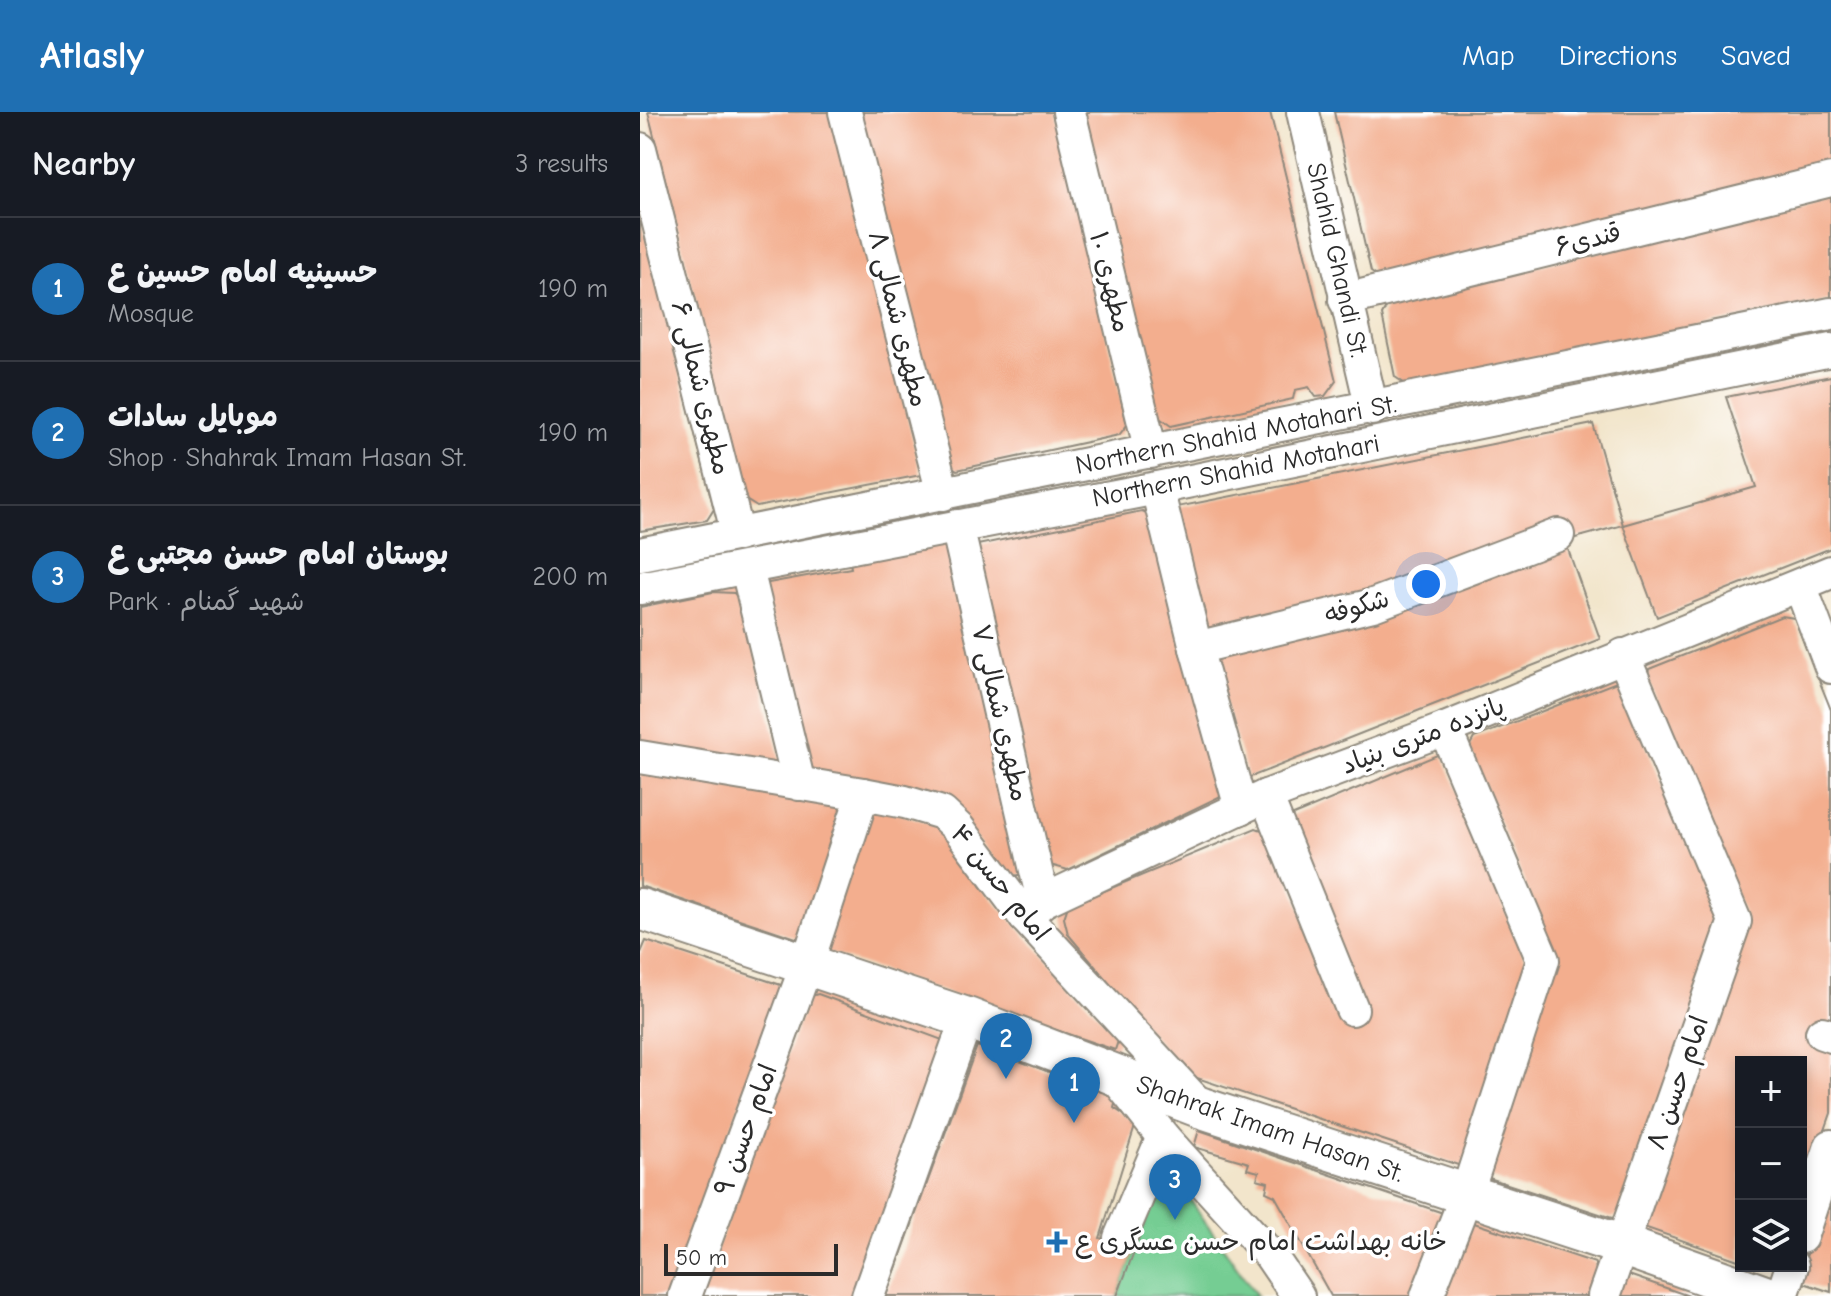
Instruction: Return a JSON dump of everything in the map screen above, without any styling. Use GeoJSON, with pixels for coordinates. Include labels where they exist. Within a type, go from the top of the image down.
{"type":"FeatureCollection","features":[{"type":"Feature","properties":{"kind":"main road","name":"Shahrak Imam Hasan St."},"geometry":{"type":"LineString","coordinates":[[640,909],[967,1018],[1202,1108],[1621,1245],[1765,1296]]}},
{"type":"Feature","properties":{"kind":"street","name":"مطهری شمالی ۸"},"geometry":{"type":"LineString","coordinates":[[845,112],[943,494]]}},
{"type":"Feature","properties":{"kind":"street","name":"مطهری ۱۰"},"geometry":{"type":"LineString","coordinates":[[1069,112],[1151,452]]}},
{"type":"Feature","properties":{"kind":"street","name":"Shahid Ghandi St."},"geometry":{"type":"LineString","coordinates":[[1303,112],[1372,409]]}},
{"type":"Feature","properties":{"kind":"street","name":"مطهری شمالی ۶"},"geometry":{"type":"LineString","coordinates":[[640,149],[738,535]]}},
{"type":"Feature","properties":{"kind":"street","name":"قندی۶"},"geometry":{"type":"LineString","coordinates":[[1345,300],[1831,180]]}},
{"type":"Feature","properties":{"kind":"street","name":"Northern Shahid Motahari St."},"geometry":{"type":"LineString","coordinates":[[640,554],[1372,409],[1831,314]]}},
{"type":"Feature","properties":{"kind":"street","name":"Northern Shahid Motahari"},"geometry":{"type":"LineString","coordinates":[[640,588],[1157,488],[1831,350]]}},
{"type":"Feature","properties":{"kind":"street"},"geometry":{"type":"LineString","coordinates":[[1157,488],[1196,648],[1253,802],[1352,1009]]}},
{"type":"Feature","properties":{"kind":"street","name":"مطهری شمالی ۷"},"geometry":{"type":"LineString","coordinates":[[957,526],[1034,909]]}},
{"type":"Feature","properties":{"kind":"street","name":"شکوفه"},"geometry":{"type":"LineString","coordinates":[[1196,648],[1373,605],[1558,535]]}},
{"type":"Feature","properties":{"kind":"street"},"geometry":{"type":"LineString","coordinates":[[747,569],[799,784]]}},
{"type":"Feature","properties":{"kind":"street","name":"پانزده متری بنیاد"},"geometry":{"type":"LineString","coordinates":[[1034,909],[1253,802],[1445,729],[1831,572]]}},
{"type":"Feature","properties":{"kind":"street"},"geometry":{"type":"LineString","coordinates":[[1800,585],[1831,667]]}},
{"type":"Feature","properties":{"kind":"street","name":"امام حسن ۸"},"geometry":{"type":"LineString","coordinates":[[1604,1296],[1735,921],[1623,655]]}},
{"type":"Feature","properties":{"kind":"street"},"geometry":{"type":"LineString","coordinates":[[1427,1296],[1466,1196],[1543,960],[1445,729]]}},
{"type":"Feature","properties":{"kind":"street","name":"امام حسن ۴"},"geometry":{"type":"LineString","coordinates":[[640,757],[863,794],[942,813],[1034,909],[1202,1108]]}},
{"type":"Feature","properties":{"kind":"street","name":"امام حسن ۹"},"geometry":{"type":"LineString","coordinates":[[685,1296],[807,964],[863,794]]}},
{"type":"Feature","properties":{"kind":"street"},"geometry":{"type":"LineString","coordinates":[[868,1296],[967,1018]]}},
{"type":"Feature","properties":{"kind":"street"},"geometry":{"type":"LineString","coordinates":[[1114,1075],[1163,1137],[1270,1255],[1298,1296]]}},
{"type":"Feature","properties":{"kind":"street"},"geometry":{"type":"LineString","coordinates":[[1120,1238],[1163,1137]]}},
{"type":"Feature","properties":{"kind":"street"},"geometry":{"type":"LineString","coordinates":[[1807,1219],[1831,1146]]}},
{"type":"Feature","properties":{"kind":"street"},"geometry":{"type":"LineString","coordinates":[[1782,1296],[1790,1272]]}},
{"type":"Feature","properties":{"kind":"green space"},"geometry":{"type":"Polygon","coordinates":[[[1157,1190],[1184,1191],[1257,1296],[1117,1296],[1157,1190]]]}},
{"type":"Feature","properties":{"kind":"building"},"geometry":{"type":"Polygon","coordinates":[[[648,112],[836,112],[921,475],[757,507],[746,500],[648,112]]]}},
{"type":"Feature","properties":{"kind":"building"},"geometry":{"type":"Polygon","coordinates":[[[859,112],[1055,112],[1127,425],[1119,435],[957,470],[946,462],[859,112]]]}},
{"type":"Feature","properties":{"kind":"building"},"geometry":{"type":"Polygon","coordinates":[[[1078,112],[1270,112],[1336,381],[1325,396],[1316,397],[1309,387],[1295,390],[1293,399],[1171,426],[1151,412],[1078,112]]]}},
{"type":"Feature","properties":{"kind":"building"},"geometry":{"type":"Polygon","coordinates":[[[1334,112],[1831,112],[1831,168],[1378,277],[1371,272],[1334,112]]]}},
{"type":"Feature","properties":{"kind":"building"},"geometry":{"type":"Polygon","coordinates":[[[1831,192],[1831,300],[1407,385],[1395,377],[1382,315],[1388,304],[1831,192]]]}},
{"type":"Feature","properties":{"kind":"building"},"geometry":{"type":"Polygon","coordinates":[[[640,213],[714,509],[707,520],[640,531],[640,213]]]}},
{"type":"Feature","properties":{"kind":"building"},"geometry":{"type":"Polygon","coordinates":[[[1831,376],[1831,548],[1657,617],[1623,525],[1756,487],[1726,397],[1831,376]]]}},
{"type":"Feature","properties":{"kind":"building"},"geometry":{"type":"Polygon","coordinates":[[[1593,424],[1623,525],[1360,597],[1205,635],[1177,507],[1593,424]]]}},
{"type":"Feature","properties":{"kind":"building"},"geometry":{"type":"Polygon","coordinates":[[[1142,511],[1157,517],[1223,795],[1068,870],[1050,865],[968,547],[1142,511]]]}},
{"type":"Feature","properties":{"kind":"building"},"geometry":{"type":"Polygon","coordinates":[[[949,534],[1029,873],[1008,877],[948,804],[809,778],[763,584],[851,568],[849,556],[949,534]]]}},
{"type":"Feature","properties":{"kind":"building"},"geometry":{"type":"Polygon","coordinates":[[[1565,541],[1600,639],[1248,778],[1211,657],[1565,541]]]}},
{"type":"Feature","properties":{"kind":"building"},"geometry":{"type":"Polygon","coordinates":[[[713,592],[734,593],[745,606],[781,764],[777,771],[640,751],[640,607],[713,592]]]}},
{"type":"Feature","properties":{"kind":"building"},"geometry":{"type":"Polygon","coordinates":[[[1782,616],[1794,618],[1831,710],[1831,1113],[1807,1182],[1807,1056],[1735,1056],[1735,1259],[1641,1226],[1745,917],[1647,678],[1649,669],[1782,616]]]}},
{"type":"Feature","properties":{"kind":"building"},"geometry":{"type":"Polygon","coordinates":[[[1619,681],[1723,927],[1622,1214],[1612,1218],[1483,1176],[1556,959],[1469,747],[1474,738],[1619,681]]]}},
{"type":"Feature","properties":{"kind":"building"},"geometry":{"type":"Polygon","coordinates":[[[1442,753],[1529,969],[1464,1167],[1185,1074],[1068,934],[1064,918],[1068,906],[1256,828],[1273,834],[1342,1022],[1355,1018],[1286,818],[1442,753]]]}},
{"type":"Feature","properties":{"kind":"building"},"geometry":{"type":"Polygon","coordinates":[[[640,772],[853,805],[808,942],[640,886],[640,772]]]}},
{"type":"Feature","properties":{"kind":"building"},"geometry":{"type":"Polygon","coordinates":[[[867,803],[939,826],[981,887],[1119,1038],[1115,1050],[820,950],[867,803]]]}},
{"type":"Feature","properties":{"kind":"building"},"geometry":{"type":"Polygon","coordinates":[[[646,941],[784,986],[668,1296],[640,1296],[640,955],[646,941]]]}},
{"type":"Feature","properties":{"kind":"building"},"geometry":{"type":"Polygon","coordinates":[[[818,994],[948,1042],[856,1296],[700,1296],[808,997],[818,994]]]}},
{"type":"Feature","properties":{"kind":"building"},"geometry":{"type":"Polygon","coordinates":[[[977,1046],[1117,1096],[1114,1108],[1136,1123],[1100,1238],[1135,1249],[1117,1296],[886,1296],[977,1046]]]}},
{"type":"Feature","properties":{"kind":"building"},"geometry":{"type":"Polygon","coordinates":[[[1199,1130],[1443,1213],[1415,1296],[1331,1296],[1275,1196],[1266,1192],[1268,1182],[1257,1179],[1259,1172],[1247,1169],[1249,1163],[1194,1147],[1199,1130]]]}},
{"type":"Feature","properties":{"kind":"building"},"geometry":{"type":"Polygon","coordinates":[[[1831,1185],[1831,1292],[1798,1281],[1801,1272],[1807,1272],[1807,1254],[1831,1185]]]}},
{"type":"Feature","properties":{"kind":"building"},"geometry":{"type":"Polygon","coordinates":[[[1468,1221],[1595,1263],[1596,1271],[1588,1296],[1441,1296],[1468,1221]]]}},
{"type":"Feature","properties":{"kind":"building"},"geometry":{"type":"Polygon","coordinates":[[[1623,1273],[1689,1296],[1615,1296],[1623,1273]]]}},
{"type":"Feature","properties":{"kind":"place","name":"موبایل سادات"},"geometry":{"type":"Point","coordinates":[1006,1079]}},
{"type":"Feature","properties":{"kind":"place","name":"حسینیه امام حسین ع"},"geometry":{"type":"Point","coordinates":[1074,1123]}},
{"type":"Feature","properties":{"kind":"place","name":"بوستان امام حسن مجتبی ع"},"geometry":{"type":"Point","coordinates":[1175,1220]}},
{"type":"Feature","properties":{"kind":"place","name":"خانه بهداشت امام حسن عسگری ع"},"geometry":{"type":"Point","coordinates":[1057,1242]}}]}
